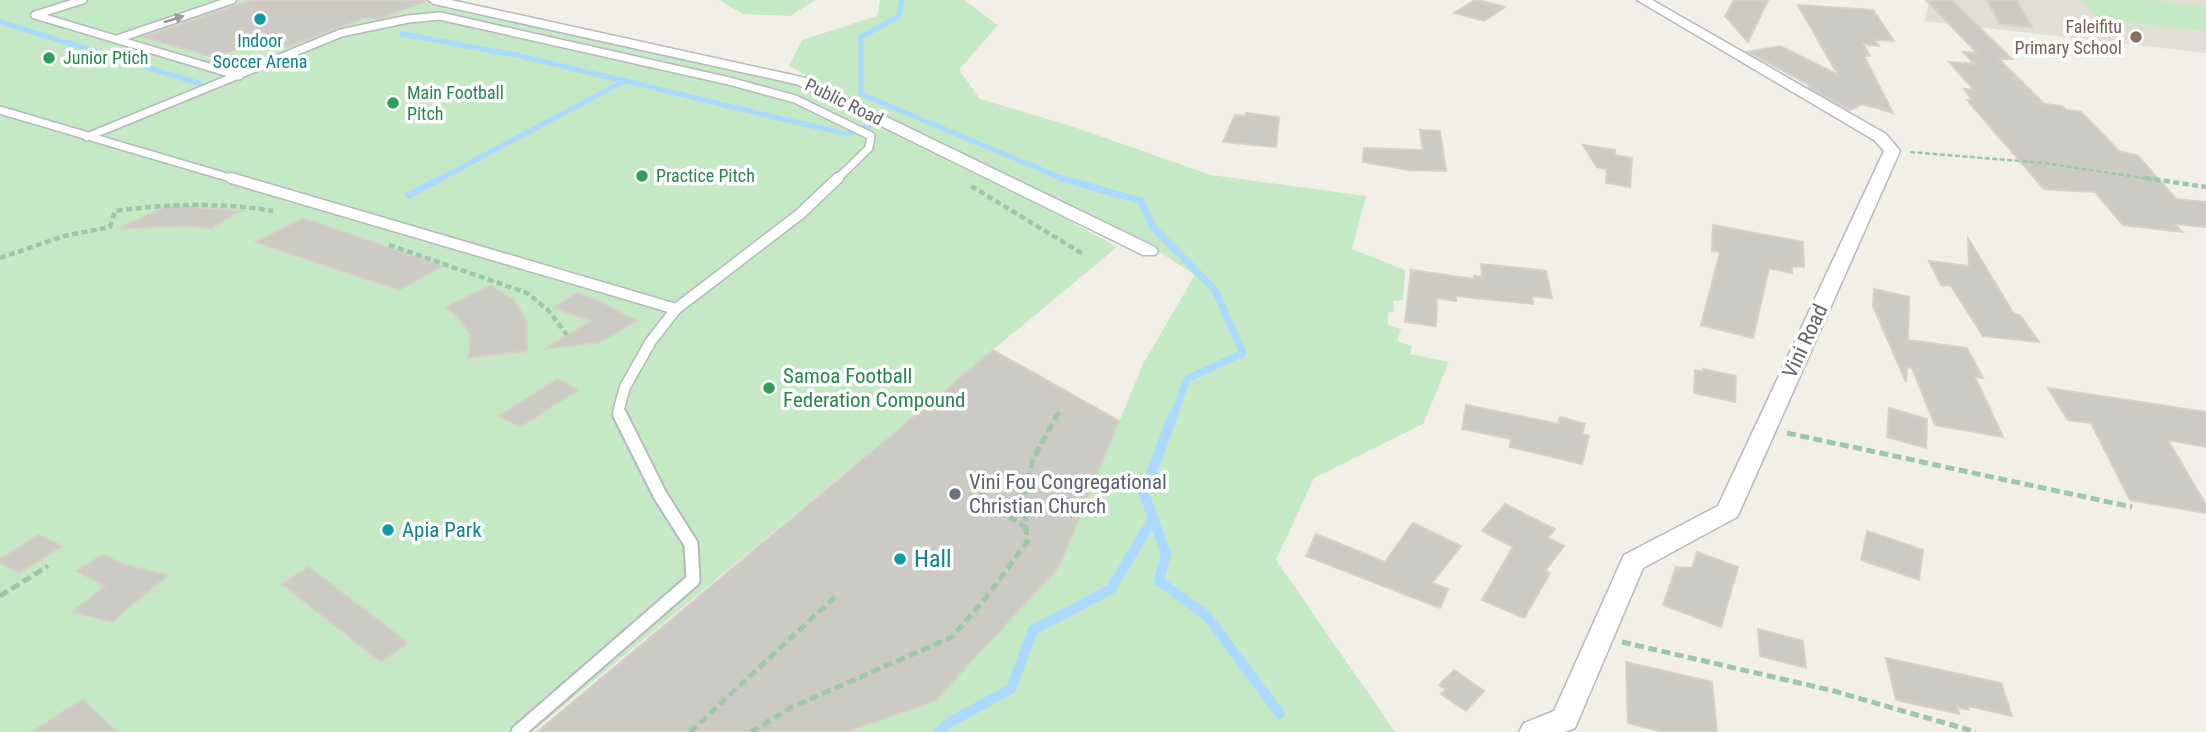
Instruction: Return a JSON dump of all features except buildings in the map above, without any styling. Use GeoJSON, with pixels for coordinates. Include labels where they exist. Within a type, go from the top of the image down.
{"type":"FeatureCollection","features":[{"type":"Feature","properties":{"kind":"street","name":"Public Road"},"geometry":{"type":"LineString","coordinates":[[434,0],[801,81],[1149,251]]}},
{"type":"Feature","properties":{"kind":"street"},"geometry":{"type":"LineString","coordinates":[[1643,0],[1880,137],[1892,151]]}},
{"type":"Feature","properties":{"kind":"street","name":"Vini Road"},"geometry":{"type":"LineString","coordinates":[[1534,732],[1565,719],[1633,562],[1728,511],[1892,151]]}},
{"type":"Feature","properties":{"kind":"lane"},"geometry":{"type":"LineString","coordinates":[[83,0],[35,15],[239,76]]}},
{"type":"Feature","properties":{"kind":"lane"},"geometry":{"type":"LineString","coordinates":[[117,38],[232,0]]}},
{"type":"Feature","properties":{"kind":"lane"},"geometry":{"type":"LineString","coordinates":[[87,136],[341,33],[408,19],[440,16],[795,99],[871,136],[869,148],[800,214],[676,309],[651,341],[625,387],[618,412],[649,475],[691,544],[693,580],[518,732]]}},
{"type":"Feature","properties":{"kind":"lane"},"geometry":{"type":"LineString","coordinates":[[0,110],[676,309]]}},
{"type":"Feature","properties":{"kind":"path"},"geometry":{"type":"LineString","coordinates":[[1892,151],[2044,163],[2206,187]]}},
{"type":"Feature","properties":{"kind":"path"},"geometry":{"type":"LineString","coordinates":[[970,186],[1083,254]]}},
{"type":"Feature","properties":{"kind":"path"},"geometry":{"type":"LineString","coordinates":[[0,258],[64,236],[110,228],[116,211],[165,204],[254,207],[277,211]]}},
{"type":"Feature","properties":{"kind":"path"},"geometry":{"type":"LineString","coordinates":[[378,242],[527,293],[548,310],[567,335]]}},
{"type":"Feature","properties":{"kind":"path"},"geometry":{"type":"LineString","coordinates":[[751,732],[790,708],[952,637],[985,599],[1027,542],[1024,497],[1033,459],[1059,412]]}},
{"type":"Feature","properties":{"kind":"path"},"geometry":{"type":"LineString","coordinates":[[1766,428],[2132,507]]}},
{"type":"Feature","properties":{"kind":"path"},"geometry":{"type":"LineString","coordinates":[[973,477],[988,502],[1026,528]]}},
{"type":"Feature","properties":{"kind":"path"},"geometry":{"type":"LineString","coordinates":[[0,596],[48,566]]}},
{"type":"Feature","properties":{"kind":"path"},"geometry":{"type":"LineString","coordinates":[[690,732],[838,594]]}},
{"type":"Feature","properties":{"kind":"path"},"geometry":{"type":"LineString","coordinates":[[1601,636],[1834,691],[1976,732]]}},
{"type":"Feature","properties":{"kind":"shaded area","name":"Faleifitu Primary School"},"geometry":{"type":"Polygon","coordinates":[[[1930,0],[2206,0],[2206,53],[1924,21],[1930,0]]]}},
{"type":"Feature","properties":{"kind":"green space","name":"Apia Park"},"geometry":{"type":"Polygon","coordinates":[[[0,0],[427,0],[804,78],[872,112],[789,66],[802,40],[877,16],[880,0],[964,0],[998,25],[959,70],[980,99],[1071,126],[1211,175],[1366,196],[1352,249],[1405,270],[1403,300],[1393,301],[1395,311],[1388,313],[1388,325],[1401,329],[1397,341],[1412,346],[1410,354],[1449,362],[1423,424],[1314,478],[1276,560],[1395,732],[846,732],[935,701],[1059,567],[1143,364],[1195,275],[1141,240],[954,157],[1117,247],[532,732],[0,732],[0,0]]]}},
{"type":"Feature","properties":{"kind":"green space"},"geometry":{"type":"Polygon","coordinates":[[[719,0],[815,0],[790,16],[743,14],[719,0]]]}},
{"type":"Feature","properties":{"kind":"green space"},"geometry":{"type":"Polygon","coordinates":[[[2082,0],[2146,0],[2206,6],[2206,31],[2098,19],[2082,0]]]}},
{"type":"Feature","properties":{"kind":"waterway"},"geometry":{"type":"LineString","coordinates":[[902,0],[899,16],[861,37],[861,94],[1064,179]]}},
{"type":"Feature","properties":{"kind":"waterway"},"geometry":{"type":"LineString","coordinates":[[0,22],[201,84]]}},
{"type":"Feature","properties":{"kind":"waterway"},"geometry":{"type":"LineString","coordinates":[[402,34],[521,56],[846,134],[871,126]]}},
{"type":"Feature","properties":{"kind":"waterway"},"geometry":{"type":"LineString","coordinates":[[438,180],[624,81]]}},
{"type":"Feature","properties":{"kind":"waterway"},"geometry":{"type":"LineString","coordinates":[[409,195],[441,178]]}},
{"type":"Feature","properties":{"kind":"waterway"},"geometry":{"type":"LineString","coordinates":[[1064,179],[1141,201],[1152,226],[1215,290],[1243,353],[1187,379],[1173,417]]}},
{"type":"Feature","properties":{"kind":"waterway"},"geometry":{"type":"LineString","coordinates":[[1173,415],[1144,493],[1166,554],[1159,581],[1207,616],[1280,714]]}},
{"type":"Feature","properties":{"kind":"waterway"},"geometry":{"type":"LineString","coordinates":[[939,732],[950,722],[1011,689],[1033,630],[1111,589],[1152,520]]}},
{"type":"Feature","properties":{"kind":"place","name":"Indoor Soccer Arena"},"geometry":{"type":"Point","coordinates":[260,19]}},
{"type":"Feature","properties":{"kind":"place","name":"Faleifitu Primary School"},"geometry":{"type":"Point","coordinates":[2136,37]}},
{"type":"Feature","properties":{"kind":"place","name":"Junior Ptich"},"geometry":{"type":"Point","coordinates":[49,58]}},
{"type":"Feature","properties":{"kind":"place","name":"Main Football Pitch"},"geometry":{"type":"Point","coordinates":[393,103]}},
{"type":"Feature","properties":{"kind":"place","name":"Practice Pitch"},"geometry":{"type":"Point","coordinates":[642,176]}},
{"type":"Feature","properties":{"kind":"place","name":"Samoa Football Federation Compound"},"geometry":{"type":"Point","coordinates":[769,388]}},
{"type":"Feature","properties":{"kind":"place","name":"Vini Fou Congregational Christian Church"},"geometry":{"type":"Point","coordinates":[955,494]}},
{"type":"Feature","properties":{"kind":"place","name":"Apia Park"},"geometry":{"type":"Point","coordinates":[388,530]}},
{"type":"Feature","properties":{"kind":"place","name":"Hall"},"geometry":{"type":"Point","coordinates":[900,559]}}]}
